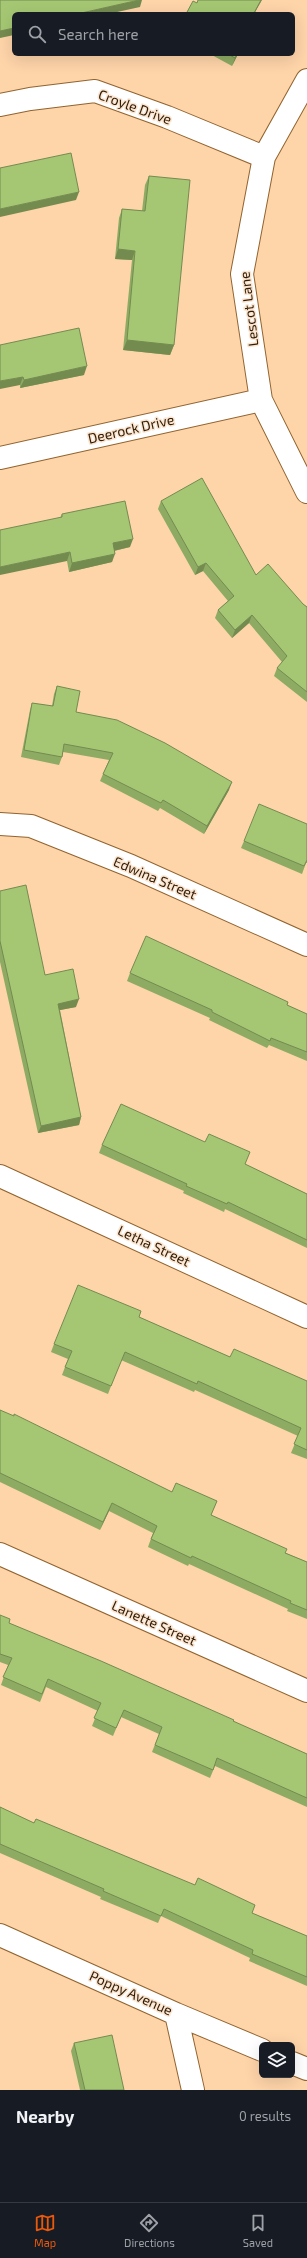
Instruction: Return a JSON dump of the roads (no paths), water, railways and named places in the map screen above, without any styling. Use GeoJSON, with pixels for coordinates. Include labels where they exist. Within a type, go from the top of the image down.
{"type":"FeatureCollection","features":[{"type":"Feature","properties":{"kind":"street","name":"Lescot Lane"},"geometry":{"type":"LineString","coordinates":[[307,80],[264,157],[242,274],[261,400],[307,492]]}},
{"type":"Feature","properties":{"kind":"street","name":"Croyle Drive"},"geometry":{"type":"LineString","coordinates":[[0,105],[30,99],[95,91],[167,117],[264,157]]}},
{"type":"Feature","properties":{"kind":"street","name":"Deerock Drive"},"geometry":{"type":"LineString","coordinates":[[0,458],[261,400]]}},
{"type":"Feature","properties":{"kind":"street","name":"Edwina Street"},"geometry":{"type":"LineString","coordinates":[[0,824],[30,826],[131,866],[307,945]]}},
{"type":"Feature","properties":{"kind":"street","name":"Letha Street"},"geometry":{"type":"LineString","coordinates":[[0,1176],[307,1316]]}},
{"type":"Feature","properties":{"kind":"street","name":"Lanette Street"},"geometry":{"type":"LineString","coordinates":[[0,1554],[307,1691]]}},
{"type":"Feature","properties":{"kind":"street","name":"Poppy Avenue"},"geometry":{"type":"LineString","coordinates":[[0,1935],[176,2014],[259,2049]]}},
{"type":"Feature","properties":{"kind":"street"},"geometry":{"type":"LineString","coordinates":[[176,2014],[193,2090]]}},
{"type":"Feature","properties":{"kind":"street"},"geometry":{"type":"LineString","coordinates":[[295,2063],[307,2069]]}}]}
